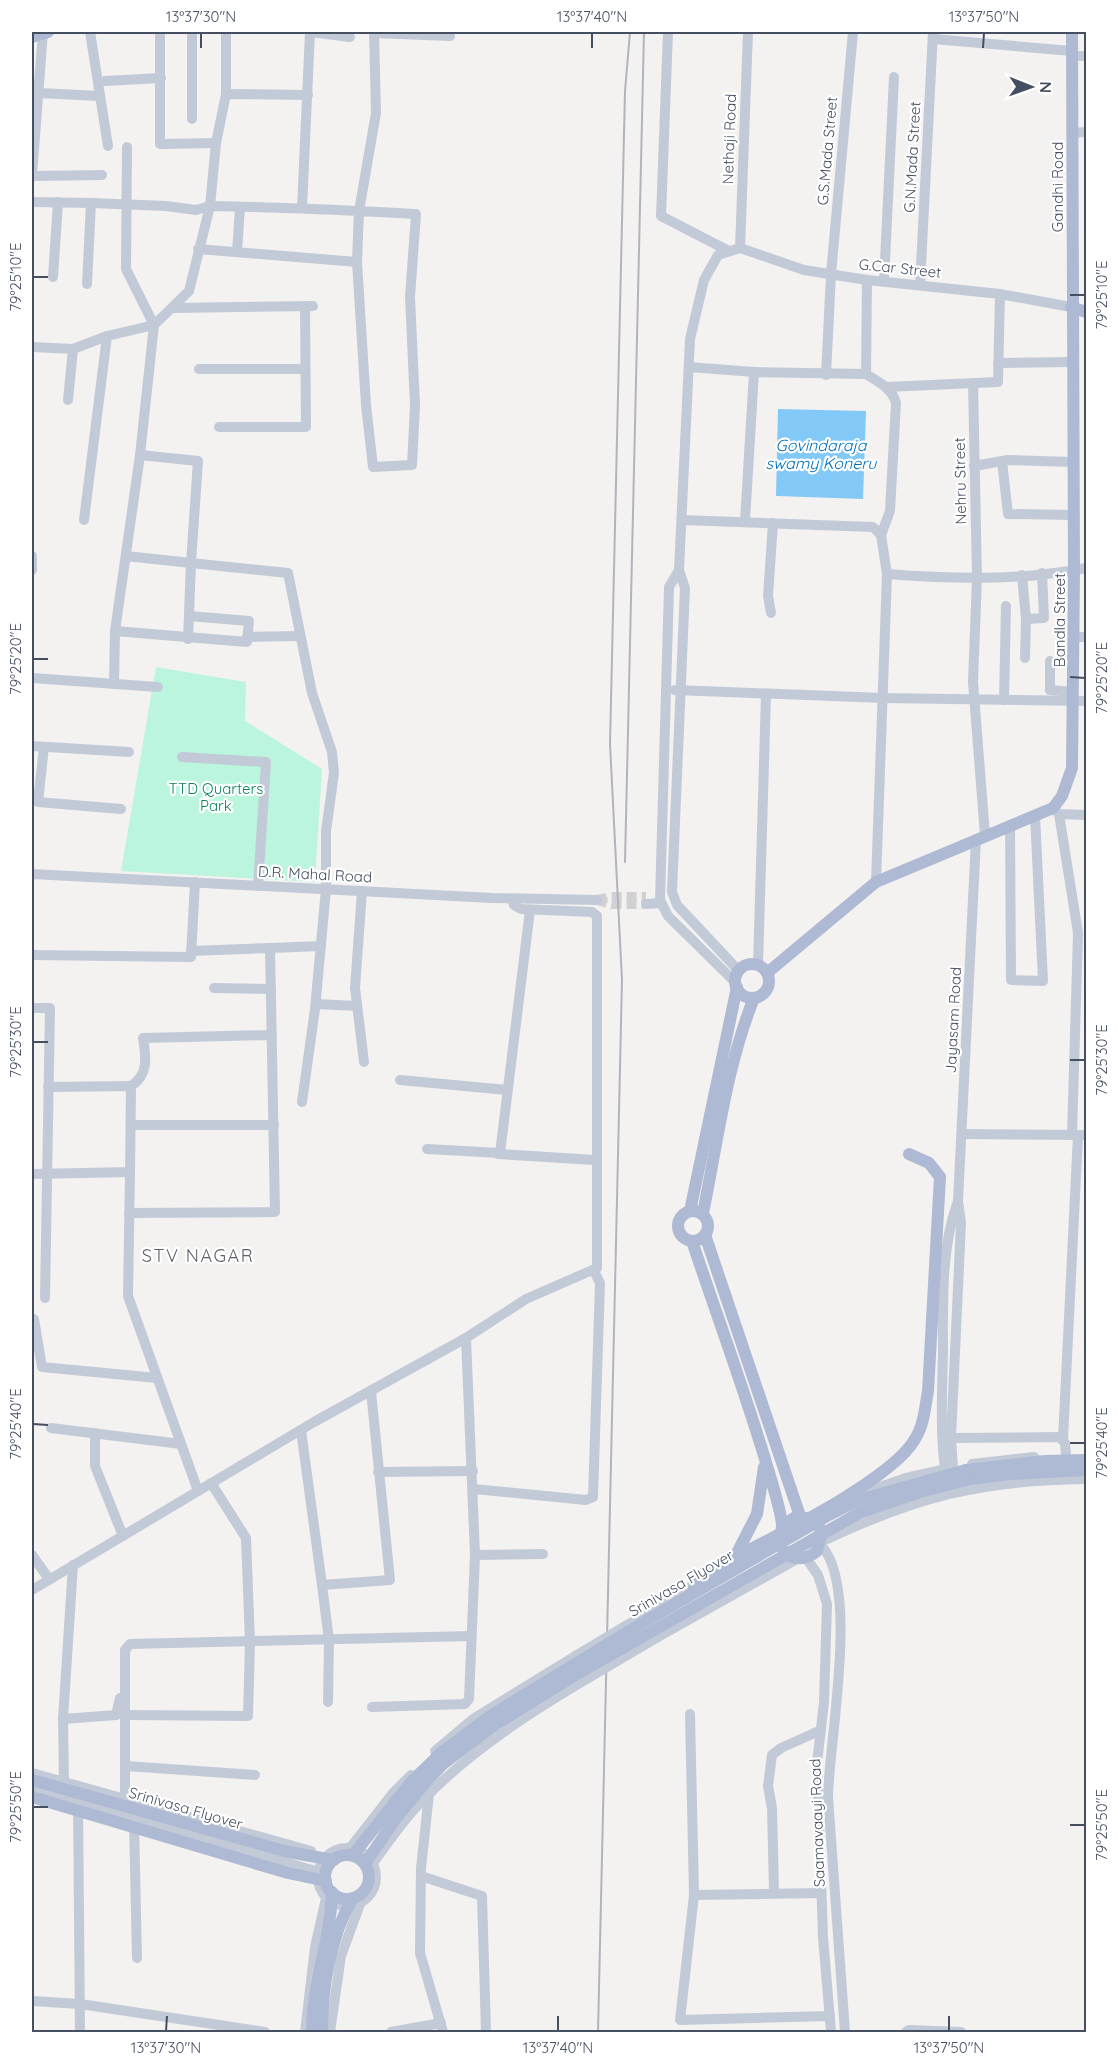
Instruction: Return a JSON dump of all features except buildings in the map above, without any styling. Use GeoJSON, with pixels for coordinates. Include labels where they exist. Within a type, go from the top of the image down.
{"type":"FeatureCollection","features":[{"type":"Feature","properties":{"kind":"main road","name":"Gandhi Road"},"geometry":{"type":"LineString","coordinates":[[1068,303],[1072,32]]}},
{"type":"Feature","properties":{"kind":"main road"},"geometry":{"type":"LineString","coordinates":[[1068,303],[1086,305]]}},
{"type":"Feature","properties":{"kind":"main road"},"geometry":{"type":"LineString","coordinates":[[1068,303],[1086,312]]}},
{"type":"Feature","properties":{"kind":"main road","name":"Bandla Street"},"geometry":{"type":"LineString","coordinates":[[1056,811],[1072,768],[1078,698],[1073,637],[1080,569],[1073,515],[1072,362],[1068,303]]}},
{"type":"Feature","properties":{"kind":"main road"},"geometry":{"type":"LineString","coordinates":[[762,969],[876,882],[1035,815],[1056,811]]}},
{"type":"Feature","properties":{"kind":"main road"},"geometry":{"type":"LineString","coordinates":[[762,969],[745,965],[737,980],[690,1211],[680,1218],[678,1225],[682,1236],[692,1241],[765,1460],[781,1530]]}},
{"type":"Feature","properties":{"kind":"main road"},"geometry":{"type":"LineString","coordinates":[[762,969],[767,989],[754,998],[737,1040],[703,1213],[708,1224],[705,1235],[803,1516],[817,1524],[822,1532],[818,1551],[802,1558],[786,1553],[779,1540],[781,1530],[788,1519],[803,1516]]}},
{"type":"Feature","properties":{"kind":"main road"},"geometry":{"type":"LineString","coordinates":[[737,980],[746,996],[754,998]]}},
{"type":"Feature","properties":{"kind":"main road"},"geometry":{"type":"LineString","coordinates":[[693,1593],[697,1577],[885,1472],[915,1439],[923,1420],[928,1391],[940,1177],[929,1163],[909,1154]]}},
{"type":"Feature","properties":{"kind":"main road"},"geometry":{"type":"LineString","coordinates":[[690,1211],[703,1213]]}},
{"type":"Feature","properties":{"kind":"main road"},"geometry":{"type":"LineString","coordinates":[[692,1241],[705,1235]]}},
{"type":"Feature","properties":{"kind":"main road","name":"Srinivasa Flyover"},"geometry":{"type":"LineString","coordinates":[[32,1780],[288,1852],[330,1858],[345,1855],[351,1852],[412,1781],[473,1727],[693,1593],[859,1500],[966,1470],[1080,1455]]}},
{"type":"Feature","properties":{"kind":"main road"},"geometry":{"type":"LineString","coordinates":[[733,1561],[757,1514],[765,1460]]}},
{"type":"Feature","properties":{"kind":"main road","name":"Srinivasa Flyover"},"geometry":{"type":"LineString","coordinates":[[369,1863],[396,1818],[432,1776],[443,1764],[496,1724],[815,1536],[861,1512],[920,1492],[960,1482],[1010,1474],[1086,1470]]}},
{"type":"Feature","properties":{"kind":"main road"},"geometry":{"type":"LineString","coordinates":[[32,1797],[288,1873],[326,1886],[339,1897],[357,1900]]}},
{"type":"Feature","properties":{"kind":"main road"},"geometry":{"type":"LineString","coordinates":[[322,2032],[326,1984],[342,1918],[368,1884],[369,1863],[351,1852]]}},
{"type":"Feature","properties":{"kind":"main road"},"geometry":{"type":"LineString","coordinates":[[312,2032],[316,1983],[330,1919],[326,1886],[330,1858]]}},
{"type":"Feature","properties":{"kind":"street"},"geometry":{"type":"LineString","coordinates":[[90,32],[108,146]]}},
{"type":"Feature","properties":{"kind":"street"},"geometry":{"type":"LineString","coordinates":[[160,32],[160,144],[216,142]]}},
{"type":"Feature","properties":{"kind":"street"},"geometry":{"type":"LineString","coordinates":[[192,32],[192,119]]}},
{"type":"Feature","properties":{"kind":"street"},"geometry":{"type":"LineString","coordinates":[[32,347],[73,349],[107,336],[154,325],[189,291],[210,206],[216,142],[226,94],[226,32]]}},
{"type":"Feature","properties":{"kind":"street"},"geometry":{"type":"LineString","coordinates":[[302,207],[310,32],[350,37]]}},
{"type":"Feature","properties":{"kind":"street"},"geometry":{"type":"LineString","coordinates":[[32,202],[125,204],[196,210],[210,206],[302,207],[359,211],[416,214],[410,297],[414,406],[412,465],[373,467],[366,405],[357,262],[359,211],[376,112],[374,32],[450,36]]}},
{"type":"Feature","properties":{"kind":"street"},"geometry":{"type":"LineString","coordinates":[[668,32],[661,216],[728,250]]}},
{"type":"Feature","properties":{"kind":"street","name":"Nethaji Road"},"geometry":{"type":"LineString","coordinates":[[740,248],[748,32]]}},
{"type":"Feature","properties":{"kind":"street","name":"G.S.Mada Street"},"geometry":{"type":"LineString","coordinates":[[826,375],[831,274],[853,32]]}},
{"type":"Feature","properties":{"kind":"street"},"geometry":{"type":"LineString","coordinates":[[41,33],[32,175],[102,175]]}},
{"type":"Feature","properties":{"kind":"street"},"geometry":{"type":"LineString","coordinates":[[933,35],[1086,56]]}},
{"type":"Feature","properties":{"kind":"street","name":"G.N.Mada Street"},"geometry":{"type":"LineString","coordinates":[[920,285],[933,35]]}},
{"type":"Feature","properties":{"kind":"street"},"geometry":{"type":"LineString","coordinates":[[105,81],[161,78]]}},
{"type":"Feature","properties":{"kind":"street"},"geometry":{"type":"LineString","coordinates":[[884,281],[894,78]]}},
{"type":"Feature","properties":{"kind":"street"},"geometry":{"type":"LineString","coordinates":[[39,93],[99,96]]}},
{"type":"Feature","properties":{"kind":"street"},"geometry":{"type":"LineString","coordinates":[[226,94],[308,94]]}},
{"type":"Feature","properties":{"kind":"street"},"geometry":{"type":"LineString","coordinates":[[1072,133],[1086,132]]}},
{"type":"Feature","properties":{"kind":"street"},"geometry":{"type":"LineString","coordinates":[[114,684],[115,631],[140,455],[154,325],[126,269],[127,147]]}},
{"type":"Feature","properties":{"kind":"street"},"geometry":{"type":"LineString","coordinates":[[53,277],[58,202]]}},
{"type":"Feature","properties":{"kind":"street"},"geometry":{"type":"LineString","coordinates":[[87,284],[92,203]]}},
{"type":"Feature","properties":{"kind":"street"},"geometry":{"type":"LineString","coordinates":[[237,252],[240,207]]}},
{"type":"Feature","properties":{"kind":"street"},"geometry":{"type":"LineString","coordinates":[[737,980],[672,899],[685,588],[679,570],[690,339],[704,280],[718,255],[740,248]]}},
{"type":"Feature","properties":{"kind":"street","name":"G.Car Street"},"geometry":{"type":"LineString","coordinates":[[740,248],[804,270],[867,280],[1068,303]]}},
{"type":"Feature","properties":{"kind":"street"},"geometry":{"type":"LineString","coordinates":[[198,249],[357,262]]}},
{"type":"Feature","properties":{"kind":"street"},"geometry":{"type":"LineString","coordinates":[[866,374],[867,280]]}},
{"type":"Feature","properties":{"kind":"street"},"geometry":{"type":"LineString","coordinates":[[886,387],[998,382],[1000,294]]}},
{"type":"Feature","properties":{"kind":"street"},"geometry":{"type":"LineString","coordinates":[[173,308],[309,306],[305,369],[306,427],[219,427]]}},
{"type":"Feature","properties":{"kind":"street"},"geometry":{"type":"LineString","coordinates":[[84,520],[107,336]]}},
{"type":"Feature","properties":{"kind":"street"},"geometry":{"type":"LineString","coordinates":[[68,400],[73,349]]}},
{"type":"Feature","properties":{"kind":"street"},"geometry":{"type":"LineString","coordinates":[[998,363],[1072,362]]}},
{"type":"Feature","properties":{"kind":"street"},"geometry":{"type":"LineString","coordinates":[[688,368],[826,375],[866,374],[886,387],[894,395],[896,403],[890,511],[880,535]]}},
{"type":"Feature","properties":{"kind":"street"},"geometry":{"type":"LineString","coordinates":[[199,369],[305,369]]}},
{"type":"Feature","properties":{"kind":"street"},"geometry":{"type":"LineString","coordinates":[[745,521],[754,372]]}},
{"type":"Feature","properties":{"kind":"street","name":"Nehru Street"},"geometry":{"type":"LineString","coordinates":[[973,383],[976,578],[974,700]]}},
{"type":"Feature","properties":{"kind":"street"},"geometry":{"type":"LineString","coordinates":[[140,455],[198,462],[190,563],[188,639]]}},
{"type":"Feature","properties":{"kind":"street"},"geometry":{"type":"LineString","coordinates":[[974,466],[1002,461],[1072,462]]}},
{"type":"Feature","properties":{"kind":"street"},"geometry":{"type":"LineString","coordinates":[[1002,461],[1008,514],[1073,515]]}},
{"type":"Feature","properties":{"kind":"street"},"geometry":{"type":"LineString","coordinates":[[682,520],[873,527],[880,535],[887,574],[876,882]]}},
{"type":"Feature","properties":{"kind":"street"},"geometry":{"type":"LineString","coordinates":[[771,614],[768,596],[773,523]]}},
{"type":"Feature","properties":{"kind":"street"},"geometry":{"type":"LineString","coordinates":[[32,556],[32,570]]}},
{"type":"Feature","properties":{"kind":"street"},"geometry":{"type":"LineString","coordinates":[[126,556],[288,573],[312,693],[334,762],[325,842],[326,890],[316,1004],[302,1102]]}},
{"type":"Feature","properties":{"kind":"street"},"geometry":{"type":"LineString","coordinates":[[887,574],[976,578],[1080,569]]}},
{"type":"Feature","properties":{"kind":"street"},"geometry":{"type":"LineString","coordinates":[[679,570],[669,587],[660,900],[688,937],[737,980]]}},
{"type":"Feature","properties":{"kind":"street"},"geometry":{"type":"LineString","coordinates":[[1026,619],[1044,618],[1042,573]]}},
{"type":"Feature","properties":{"kind":"street"},"geometry":{"type":"LineString","coordinates":[[1023,575],[1026,619],[1025,658]]}},
{"type":"Feature","properties":{"kind":"street"},"geometry":{"type":"LineString","coordinates":[[1004,700],[1006,606]]}},
{"type":"Feature","properties":{"kind":"street"},"geometry":{"type":"LineString","coordinates":[[115,631],[188,639],[247,642],[249,621],[189,616]]}},
{"type":"Feature","properties":{"kind":"street"},"geometry":{"type":"LineString","coordinates":[[247,637],[300,636]]}},
{"type":"Feature","properties":{"kind":"street"},"geometry":{"type":"LineString","coordinates":[[1073,637],[1086,636]]}},
{"type":"Feature","properties":{"kind":"street"},"geometry":{"type":"LineString","coordinates":[[1050,661],[1050,690],[1078,698]]}},
{"type":"Feature","properties":{"kind":"street"},"geometry":{"type":"LineString","coordinates":[[32,678],[158,687]]}},
{"type":"Feature","properties":{"kind":"street"},"geometry":{"type":"LineString","coordinates":[[666,690],[974,700],[1078,698]]}},
{"type":"Feature","properties":{"kind":"street"},"geometry":{"type":"LineString","coordinates":[[762,969],[766,694]]}},
{"type":"Feature","properties":{"kind":"street","name":"Jayasam Road"},"geometry":{"type":"LineString","coordinates":[[948,1469],[961,1223],[958,1201],[981,837],[974,700]]}},
{"type":"Feature","properties":{"kind":"street"},"geometry":{"type":"LineString","coordinates":[[32,746],[129,752]]}},
{"type":"Feature","properties":{"kind":"street"},"geometry":{"type":"LineString","coordinates":[[44,747],[38,802],[121,809]]}},
{"type":"Feature","properties":{"kind":"street"},"geometry":{"type":"LineString","coordinates":[[182,757],[266,762],[258,886]]}},
{"type":"Feature","properties":{"kind":"street"},"geometry":{"type":"LineString","coordinates":[[1063,1438],[1079,1135],[1078,933],[1056,811],[1086,815]]}},
{"type":"Feature","properties":{"kind":"street"},"geometry":{"type":"LineString","coordinates":[[1010,825],[1011,980],[1043,981],[1035,815]]}},
{"type":"Feature","properties":{"kind":"street","name":"D.R. Mahal Road"},"geometry":{"type":"LineString","coordinates":[[32,874],[512,899],[597,900]]}},
{"type":"Feature","properties":{"kind":"street"},"geometry":{"type":"LineString","coordinates":[[32,955],[191,957],[195,882]]}},
{"type":"Feature","properties":{"kind":"street"},"geometry":{"type":"LineString","coordinates":[[362,891],[355,987],[364,1062]]}},
{"type":"Feature","properties":{"kind":"street"},"geometry":{"type":"LineString","coordinates":[[32,1590],[301,1430],[466,1338],[526,1299],[594,1271],[598,1264],[595,1160],[597,916],[592,912],[530,910],[514,905],[512,899]]}},
{"type":"Feature","properties":{"kind":"street"},"geometry":{"type":"LineString","coordinates":[[646,900],[660,900]]}},
{"type":"Feature","properties":{"kind":"street"},"geometry":{"type":"LineString","coordinates":[[498,1154],[501,1150],[530,910]]}},
{"type":"Feature","properties":{"kind":"street"},"geometry":{"type":"LineString","coordinates":[[191,951],[321,946]]}},
{"type":"Feature","properties":{"kind":"street"},"geometry":{"type":"LineString","coordinates":[[129,1213],[275,1212],[270,948]]}},
{"type":"Feature","properties":{"kind":"street"},"geometry":{"type":"LineString","coordinates":[[214,988],[271,988]]}},
{"type":"Feature","properties":{"kind":"street"},"geometry":{"type":"LineString","coordinates":[[316,1004],[357,1006]]}},
{"type":"Feature","properties":{"kind":"street"},"geometry":{"type":"LineString","coordinates":[[32,1008],[50,1008],[45,1298]]}},
{"type":"Feature","properties":{"kind":"street"},"geometry":{"type":"LineString","coordinates":[[48,1087],[131,1086],[141,1080],[145,1071],[143,1038],[272,1035]]}},
{"type":"Feature","properties":{"kind":"street"},"geometry":{"type":"LineString","coordinates":[[400,1080],[507,1090]]}},
{"type":"Feature","properties":{"kind":"street"},"geometry":{"type":"LineString","coordinates":[[131,1086],[128,1296],[198,1491]]}},
{"type":"Feature","properties":{"kind":"street"},"geometry":{"type":"LineString","coordinates":[[131,1125],[273,1125]]}},
{"type":"Feature","properties":{"kind":"street"},"geometry":{"type":"LineString","coordinates":[[962,1134],[1079,1135]]}},
{"type":"Feature","properties":{"kind":"street"},"geometry":{"type":"LineString","coordinates":[[427,1149],[595,1160]]}},
{"type":"Feature","properties":{"kind":"street"},"geometry":{"type":"LineString","coordinates":[[32,1174],[130,1172]]}},
{"type":"Feature","properties":{"kind":"street","name":"Jayasam Road"},"geometry":{"type":"LineString","coordinates":[[954,1492],[941,1443],[943,1298],[950,1223],[958,1201]]}},
{"type":"Feature","properties":{"kind":"street"},"geometry":{"type":"LineString","coordinates":[[474,1489],[586,1500],[593,1497],[600,1283],[594,1271]]}},
{"type":"Feature","properties":{"kind":"street"},"geometry":{"type":"LineString","coordinates":[[34,1320],[35,1354],[42,1367],[157,1378]]}},
{"type":"Feature","properties":{"kind":"street"},"geometry":{"type":"LineString","coordinates":[[372,1707],[467,1703],[475,1555],[466,1338]]}},
{"type":"Feature","properties":{"kind":"street"},"geometry":{"type":"LineString","coordinates":[[322,1585],[390,1580],[371,1391]]}},
{"type":"Feature","properties":{"kind":"street"},"geometry":{"type":"LineString","coordinates":[[51,1428],[181,1444]]}},
{"type":"Feature","properties":{"kind":"street"},"geometry":{"type":"LineString","coordinates":[[301,1430],[329,1640],[328,1702]]}},
{"type":"Feature","properties":{"kind":"street"},"geometry":{"type":"LineString","coordinates":[[95,1433],[95,1466],[123,1536]]}},
{"type":"Feature","properties":{"kind":"street"},"geometry":{"type":"LineString","coordinates":[[951,1438],[1063,1438],[1080,1455]]}},
{"type":"Feature","properties":{"kind":"street"},"geometry":{"type":"LineString","coordinates":[[803,1516],[906,1478],[999,1459],[1080,1455]]}},
{"type":"Feature","properties":{"kind":"street"},"geometry":{"type":"LineString","coordinates":[[378,1472],[473,1471]]}},
{"type":"Feature","properties":{"kind":"street"},"geometry":{"type":"LineString","coordinates":[[821,1543],[877,1515],[954,1492],[1037,1480],[1086,1479]]}},
{"type":"Feature","properties":{"kind":"street"},"geometry":{"type":"LineString","coordinates":[[126,1715],[248,1716],[250,1642],[246,1538],[211,1483]]}},
{"type":"Feature","properties":{"kind":"street"},"geometry":{"type":"LineString","coordinates":[[351,1852],[393,1793],[433,1752],[473,1719],[781,1530]]}},
{"type":"Feature","properties":{"kind":"street","name":"Saamavaayi Road"},"geometry":{"type":"LineString","coordinates":[[821,1543],[833,1564],[839,1606],[838,1691],[829,1765],[828,1797],[845,2032]]}},
{"type":"Feature","properties":{"kind":"street"},"geometry":{"type":"LineString","coordinates":[[475,1555],[543,1554]]}},
{"type":"Feature","properties":{"kind":"street"},"geometry":{"type":"LineString","coordinates":[[32,1555],[49,1579]]}},
{"type":"Feature","properties":{"kind":"street"},"geometry":{"type":"LineString","coordinates":[[369,1863],[429,1794],[462,1763],[525,1716],[658,1637],[802,1558]]}},
{"type":"Feature","properties":{"kind":"street","name":"Saamavaayi Road"},"geometry":{"type":"LineString","coordinates":[[802,1558],[818,1575],[827,1604],[826,1665],[817,1763],[821,1893],[831,2032]]}},
{"type":"Feature","properties":{"kind":"street"},"geometry":{"type":"LineString","coordinates":[[64,1782],[63,1719],[73,1565]]}},
{"type":"Feature","properties":{"kind":"street"},"geometry":{"type":"LineString","coordinates":[[125,1798],[125,1650],[130,1644],[471,1636]]}},
{"type":"Feature","properties":{"kind":"street"},"geometry":{"type":"LineString","coordinates":[[63,1719],[116,1715],[120,1707],[120,1644]]}},
{"type":"Feature","properties":{"kind":"street"},"geometry":{"type":"LineString","coordinates":[[690,1714],[694,1894],[680,2020],[830,2016]]}},
{"type":"Feature","properties":{"kind":"street"},"geometry":{"type":"LineString","coordinates":[[774,1892],[772,1813],[768,1786],[772,1755],[781,1748],[821,1730]]}},
{"type":"Feature","properties":{"kind":"street"},"geometry":{"type":"LineString","coordinates":[[126,1766],[255,1775]]}},
{"type":"Feature","properties":{"kind":"street"},"geometry":{"type":"LineString","coordinates":[[32,1773],[330,1858]]}},
{"type":"Feature","properties":{"kind":"street"},"geometry":{"type":"LineString","coordinates":[[32,1790],[134,1818],[326,1886],[315,1947],[305,2032]]}},
{"type":"Feature","properties":{"kind":"street"},"geometry":{"type":"LineString","coordinates":[[391,2032],[442,2028],[420,1953],[421,1876],[429,1794]]}},
{"type":"Feature","properties":{"kind":"street"},"geometry":{"type":"LineString","coordinates":[[78,1803],[80,2032]]}},
{"type":"Feature","properties":{"kind":"street"},"geometry":{"type":"LineString","coordinates":[[134,1818],[137,1958]]}},
{"type":"Feature","properties":{"kind":"street"},"geometry":{"type":"LineString","coordinates":[[421,1876],[482,1896],[486,2032]]}},
{"type":"Feature","properties":{"kind":"street"},"geometry":{"type":"LineString","coordinates":[[694,1894],[821,1893]]}},
{"type":"Feature","properties":{"kind":"street"},"geometry":{"type":"LineString","coordinates":[[330,2032],[341,1956],[357,1900]]}},
{"type":"Feature","properties":{"kind":"street"},"geometry":{"type":"LineString","coordinates":[[32,2001],[80,2004],[265,2032]]}},
{"type":"Feature","properties":{"kind":"street"},"geometry":{"type":"LineString","coordinates":[[906,2032],[909,2030],[961,2032]]}},
{"type":"Feature","properties":{"kind":"green space","name":"TTD Quarters Park"},"geometry":{"type":"Polygon","coordinates":[[[156,667],[246,682],[245,721],[322,769],[315,882],[121,871],[156,667]]]}},
{"type":"Feature","properties":{"kind":"water","name":"Govindaraja swamy Koneru"},"geometry":{"type":"Polygon","coordinates":[[[778,409],[866,411],[863,499],[776,496],[778,409]]]}},
{"type":"Feature","properties":{"kind":"tunnel"},"geometry":{"type":"LineString","coordinates":[[597,900],[611,897],[646,897]]}},
{"type":"Feature","properties":{"kind":"tunnel"},"geometry":{"type":"LineString","coordinates":[[597,900],[612,904],[644,904]]}},
{"type":"Feature","properties":{"kind":"railway"},"geometry":{"type":"LineString","coordinates":[[598,2032],[622,980],[610,744],[625,91],[630,32]]}},
{"type":"Feature","properties":{"kind":"railway"},"geometry":{"type":"LineString","coordinates":[[625,862],[644,32]]}},
{"type":"Feature","properties":{"kind":"district","name":"STV NAGAR"},"geometry":{"type":"Point","coordinates":[198,1255]}}]}
